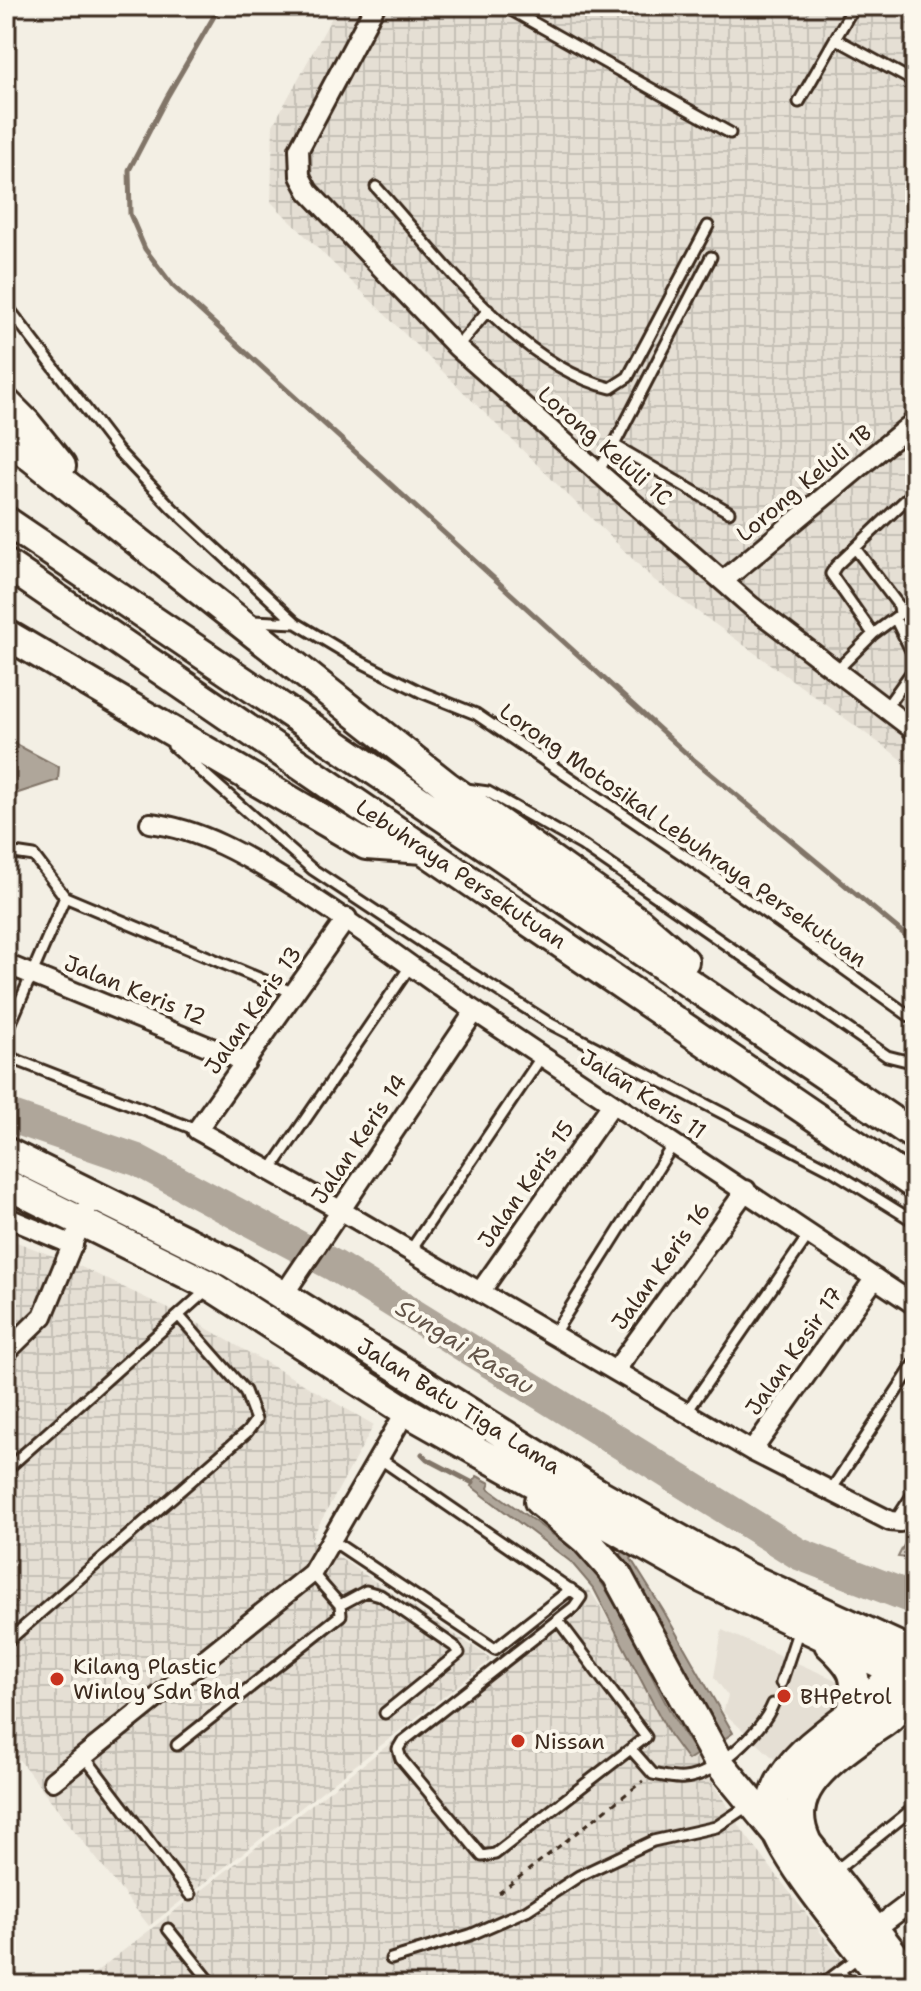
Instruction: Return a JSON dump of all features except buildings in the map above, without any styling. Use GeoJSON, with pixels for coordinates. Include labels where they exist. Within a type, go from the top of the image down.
{"type":"FeatureCollection","features":[{"type":"Feature","properties":{"kind":"main road"},"geometry":{"type":"LineString","coordinates":[[6,403],[96,508]]}},
{"type":"Feature","properties":{"kind":"main road"},"geometry":{"type":"LineString","coordinates":[[6,437],[447,786],[640,923],[789,1049]]}},
{"type":"Feature","properties":{"kind":"main road","name":"Lebuhraya Persekutuan"},"geometry":{"type":"LineString","coordinates":[[6,521],[915,1136]]}},
{"type":"Feature","properties":{"kind":"main road","name":"Lebuhraya Persekutuan"},"geometry":{"type":"LineString","coordinates":[[6,564],[915,1185]]}},
{"type":"Feature","properties":{"kind":"main road"},"geometry":{"type":"LineString","coordinates":[[6,634],[366,845],[425,849]]}},
{"type":"Feature","properties":{"kind":"main road","name":"Jalan Batu Tiga Lama"},"geometry":{"type":"LineString","coordinates":[[6,1152],[231,1263],[596,1492],[910,1667]]}},
{"type":"Feature","properties":{"kind":"main road","name":"Jalan Batu Tiga Lama"},"geometry":{"type":"LineString","coordinates":[[6,1184],[77,1233],[211,1286],[406,1411],[704,1579],[810,1630],[910,1667]]}},
{"type":"Feature","properties":{"kind":"main road"},"geometry":{"type":"LineString","coordinates":[[487,1457],[586,1540],[617,1575],[719,1763],[777,1833]]}},
{"type":"Feature","properties":{"kind":"main road"},"geometry":{"type":"LineString","coordinates":[[810,1630],[843,1657],[852,1670],[857,1683],[852,1711]]}},
{"type":"Feature","properties":{"kind":"main road"},"geometry":{"type":"LineString","coordinates":[[887,1985],[869,1941],[832,1874],[807,1843],[799,1814],[803,1796],[812,1779],[903,1711],[910,1667]]}},
{"type":"Feature","properties":{"kind":"main road"},"geometry":{"type":"LineString","coordinates":[[910,1667],[805,1749],[786,1772],[774,1802],[773,1819],[789,1856],[869,1941],[915,1982]]}},
{"type":"Feature","properties":{"kind":"street","name":"Lorong Keluli 1C"},"geometry":{"type":"LineString","coordinates":[[375,6],[299,149],[298,164],[308,191],[457,347],[723,581],[915,731]]}},
{"type":"Feature","properties":{"kind":"street","name":"Lorong Keluli 1B"},"geometry":{"type":"LineString","coordinates":[[723,581],[915,421]]}},
{"type":"Feature","properties":{"kind":"street","name":"Jalan Keris 11"},"geometry":{"type":"LineString","coordinates":[[150,823],[203,838],[253,860],[347,918],[475,1011],[915,1305]]}},
{"type":"Feature","properties":{"kind":"street","name":"Jalan Keris 13"},"geometry":{"type":"LineString","coordinates":[[197,1130],[347,918]]}},
{"type":"Feature","properties":{"kind":"street","name":"Jalan Keris 12"},"geometry":{"type":"LineString","coordinates":[[6,964],[246,1062]]}},
{"type":"Feature","properties":{"kind":"street","name":"Jalan Keris 14"},"geometry":{"type":"LineString","coordinates":[[284,1294],[475,1011]]}},
{"type":"Feature","properties":{"kind":"street","name":"Jalan Keris 15"},"geometry":{"type":"LineString","coordinates":[[480,1292],[612,1104]]}},
{"type":"Feature","properties":{"kind":"street"},"geometry":{"type":"LineString","coordinates":[[197,1130],[270,1171],[335,1218],[410,1251],[752,1451],[890,1521],[900,1522],[915,1499]]}},
{"type":"Feature","properties":{"kind":"street","name":"Jalan Keris 16"},"geometry":{"type":"LineString","coordinates":[[615,1371],[746,1190]]}},
{"type":"Feature","properties":{"kind":"street"},"geometry":{"type":"LineString","coordinates":[[6,1352],[43,1316],[93,1194]]}},
{"type":"Feature","properties":{"kind":"street"},"geometry":{"type":"LineString","coordinates":[[6,1217],[77,1233]]}},
{"type":"Feature","properties":{"kind":"street","name":"Jalan Kesir 17"},"geometry":{"type":"LineString","coordinates":[[752,1451],[875,1278]]}},
{"type":"Feature","properties":{"kind":"street"},"geometry":{"type":"LineString","coordinates":[[53,1781],[312,1573],[406,1411]]}},
{"type":"Feature","properties":{"kind":"street"},"geometry":{"type":"LineString","coordinates":[[869,1941],[915,1899]]}},
{"type":"Feature","properties":{"kind":"lane"},"geometry":{"type":"LineString","coordinates":[[504,6],[730,133]]}},
{"type":"Feature","properties":{"kind":"lane"},"geometry":{"type":"LineString","coordinates":[[799,102],[854,6]]}},
{"type":"Feature","properties":{"kind":"lane"},"geometry":{"type":"LineString","coordinates":[[836,39],[915,82]]}},
{"type":"Feature","properties":{"kind":"lane"},"geometry":{"type":"LineString","coordinates":[[376,187],[488,310],[534,352],[596,385],[611,388],[628,377],[708,226]]}},
{"type":"Feature","properties":{"kind":"lane"},"geometry":{"type":"LineString","coordinates":[[598,472],[711,257]]}},
{"type":"Feature","properties":{"kind":"lane","name":"Lorong Motosikal Lebuhraya Persekutuan"},"geometry":{"type":"LineString","coordinates":[[6,305],[118,451],[172,508],[296,623],[363,663],[421,692],[476,714],[710,873],[915,1020]]}},
{"type":"Feature","properties":{"kind":"lane"},"geometry":{"type":"LineString","coordinates":[[457,347],[488,310]]}},
{"type":"Feature","properties":{"kind":"lane"},"geometry":{"type":"LineString","coordinates":[[614,445],[729,512]]}},
{"type":"Feature","properties":{"kind":"lane"},"geometry":{"type":"LineString","coordinates":[[873,634],[831,574],[915,491]]}},
{"type":"Feature","properties":{"kind":"lane"},"geometry":{"type":"LineString","coordinates":[[836,671],[873,634],[900,614],[899,606],[855,548]]}},
{"type":"Feature","properties":{"kind":"lane"},"geometry":{"type":"LineString","coordinates":[[895,618],[915,659]]}},
{"type":"Feature","properties":{"kind":"lane"},"geometry":{"type":"LineString","coordinates":[[237,620],[296,623]]}},
{"type":"Feature","properties":{"kind":"lane"},"geometry":{"type":"LineString","coordinates":[[885,709],[915,667]]}},
{"type":"Feature","properties":{"kind":"lane"},"geometry":{"type":"LineString","coordinates":[[122,702],[312,869],[428,946],[549,1023],[830,1169],[915,1222]]}},
{"type":"Feature","properties":{"kind":"lane"},"geometry":{"type":"LineString","coordinates":[[447,786],[488,792],[582,845],[887,1056],[915,1063]]}},
{"type":"Feature","properties":{"kind":"lane"},"geometry":{"type":"LineString","coordinates":[[6,856],[14,853],[34,856],[65,897],[294,993]]}},
{"type":"Feature","properties":{"kind":"lane"},"geometry":{"type":"LineString","coordinates":[[6,1034],[65,897]]}},
{"type":"Feature","properties":{"kind":"lane"},"geometry":{"type":"LineString","coordinates":[[270,1171],[411,965]]}},
{"type":"Feature","properties":{"kind":"lane"},"geometry":{"type":"LineString","coordinates":[[6,1056],[197,1130]]}},
{"type":"Feature","properties":{"kind":"lane"},"geometry":{"type":"LineString","coordinates":[[410,1251],[542,1056]]}},
{"type":"Feature","properties":{"kind":"lane"},"geometry":{"type":"LineString","coordinates":[[553,1335],[674,1143]]}},
{"type":"Feature","properties":{"kind":"lane"},"geometry":{"type":"LineString","coordinates":[[686,1413],[810,1233]]}},
{"type":"Feature","properties":{"kind":"lane"},"geometry":{"type":"LineString","coordinates":[[6,1470],[211,1286]]}},
{"type":"Feature","properties":{"kind":"lane"},"geometry":{"type":"LineString","coordinates":[[6,1637],[10,1639],[247,1432],[256,1420],[245,1391],[179,1316]]}},
{"type":"Feature","properties":{"kind":"lane"},"geometry":{"type":"LineString","coordinates":[[831,1490],[915,1363]]}},
{"type":"Feature","properties":{"kind":"lane"},"geometry":{"type":"LineString","coordinates":[[379,1458],[581,1597],[574,1607],[402,1742],[398,1749],[401,1759],[444,1814],[482,1856],[489,1856],[646,1737],[558,1620]]}},
{"type":"Feature","properties":{"kind":"lane"},"geometry":{"type":"LineString","coordinates":[[333,1541],[495,1649],[571,1589]]}},
{"type":"Feature","properties":{"kind":"lane"},"geometry":{"type":"LineString","coordinates":[[177,1745],[341,1615],[340,1605],[312,1573]]}},
{"type":"Feature","properties":{"kind":"lane"},"geometry":{"type":"LineString","coordinates":[[340,1605],[366,1591],[380,1595],[454,1646],[459,1653],[385,1713]]}},
{"type":"Feature","properties":{"kind":"lane"},"geometry":{"type":"LineString","coordinates":[[781,1683],[810,1630]]}},
{"type":"Feature","properties":{"kind":"lane"},"geometry":{"type":"LineString","coordinates":[[631,1749],[653,1774],[687,1778],[719,1763],[752,1737],[773,1704]]}},
{"type":"Feature","properties":{"kind":"lane"},"geometry":{"type":"LineString","coordinates":[[84,1756],[190,1895]]}},
{"type":"Feature","properties":{"kind":"lane"},"geometry":{"type":"LineString","coordinates":[[391,1959],[499,1923],[527,1910],[579,1876],[653,1841],[716,1827],[752,1803]]}},
{"type":"Feature","properties":{"kind":"lane"},"geometry":{"type":"LineString","coordinates":[[832,1874],[915,1807]]}},
{"type":"Feature","properties":{"kind":"lane"},"geometry":{"type":"LineString","coordinates":[[168,1929],[213,1985]]}},
{"type":"Feature","properties":{"kind":"lane"},"geometry":{"type":"LineString","coordinates":[[821,1985],[840,1971],[869,1941]]}},
{"type":"Feature","properties":{"kind":"lane"},"geometry":{"type":"LineString","coordinates":[[840,1971],[850,1985]]}},
{"type":"Feature","properties":{"kind":"path"},"geometry":{"type":"LineString","coordinates":[[499,1893],[653,1774]]}},
{"type":"Feature","properties":{"kind":"shaded area"},"geometry":{"type":"Polygon","coordinates":[[[338,6],[915,6],[915,769],[654,580],[271,202],[273,125],[338,6]]]}},
{"type":"Feature","properties":{"kind":"shaded area"},"geometry":{"type":"Polygon","coordinates":[[[6,739],[59,767],[58,780],[6,797],[6,739]]]}},
{"type":"Feature","properties":{"kind":"shaded area"},"geometry":{"type":"Polygon","coordinates":[[[6,1238],[77,1265],[196,1322],[374,1425],[311,1539],[492,1659],[149,1926],[6,1743],[6,1238]]]}},
{"type":"Feature","properties":{"kind":"shaded area"},"geometry":{"type":"Polygon","coordinates":[[[477,1476],[490,1483],[488,1488],[580,1554],[613,1601],[666,1704],[697,1754],[688,1760],[669,1734],[594,1589],[571,1562],[471,1486],[477,1476]]]}},
{"type":"Feature","properties":{"kind":"shaded area"},"geometry":{"type":"Polygon","coordinates":[[[915,1523],[915,1559],[898,1557],[915,1523]]]}},
{"type":"Feature","properties":{"kind":"shaded area"},"geometry":{"type":"Polygon","coordinates":[[[624,1549],[633,1555],[631,1559],[733,1733],[724,1739],[662,1625],[619,1559],[624,1549]]]}},
{"type":"Feature","properties":{"kind":"shaded area"},"geometry":{"type":"Polygon","coordinates":[[[589,1589],[745,1834],[861,1985],[79,1985],[589,1589]]]}},
{"type":"Feature","properties":{"kind":"shaded area"},"geometry":{"type":"Polygon","coordinates":[[[722,1630],[845,1684],[844,1703],[781,1765],[723,1712],[728,1696],[714,1677],[722,1630]]]}},
{"type":"Feature","properties":{"kind":"waterway"},"geometry":{"type":"LineString","coordinates":[[220,6],[129,170],[130,214],[145,249],[173,286],[688,755],[915,943]]}},
{"type":"Feature","properties":{"kind":"waterway","name":"Sungai Rasau"},"geometry":{"type":"LineString","coordinates":[[6,1115],[137,1160],[335,1266],[799,1554],[915,1599]]}},
{"type":"Feature","properties":{"kind":"waterway"},"geometry":{"type":"LineString","coordinates":[[422,1454],[473,1483]]}},
{"type":"Feature","properties":{"kind":"place","name":"Kilang Plastic Winloy Sdn Bhd"},"geometry":{"type":"Point","coordinates":[57,1679]}},
{"type":"Feature","properties":{"kind":"place","name":"BHPetrol"},"geometry":{"type":"Point","coordinates":[784,1696]}},
{"type":"Feature","properties":{"kind":"place","name":"Nissan"},"geometry":{"type":"Point","coordinates":[518,1741]}}]}
